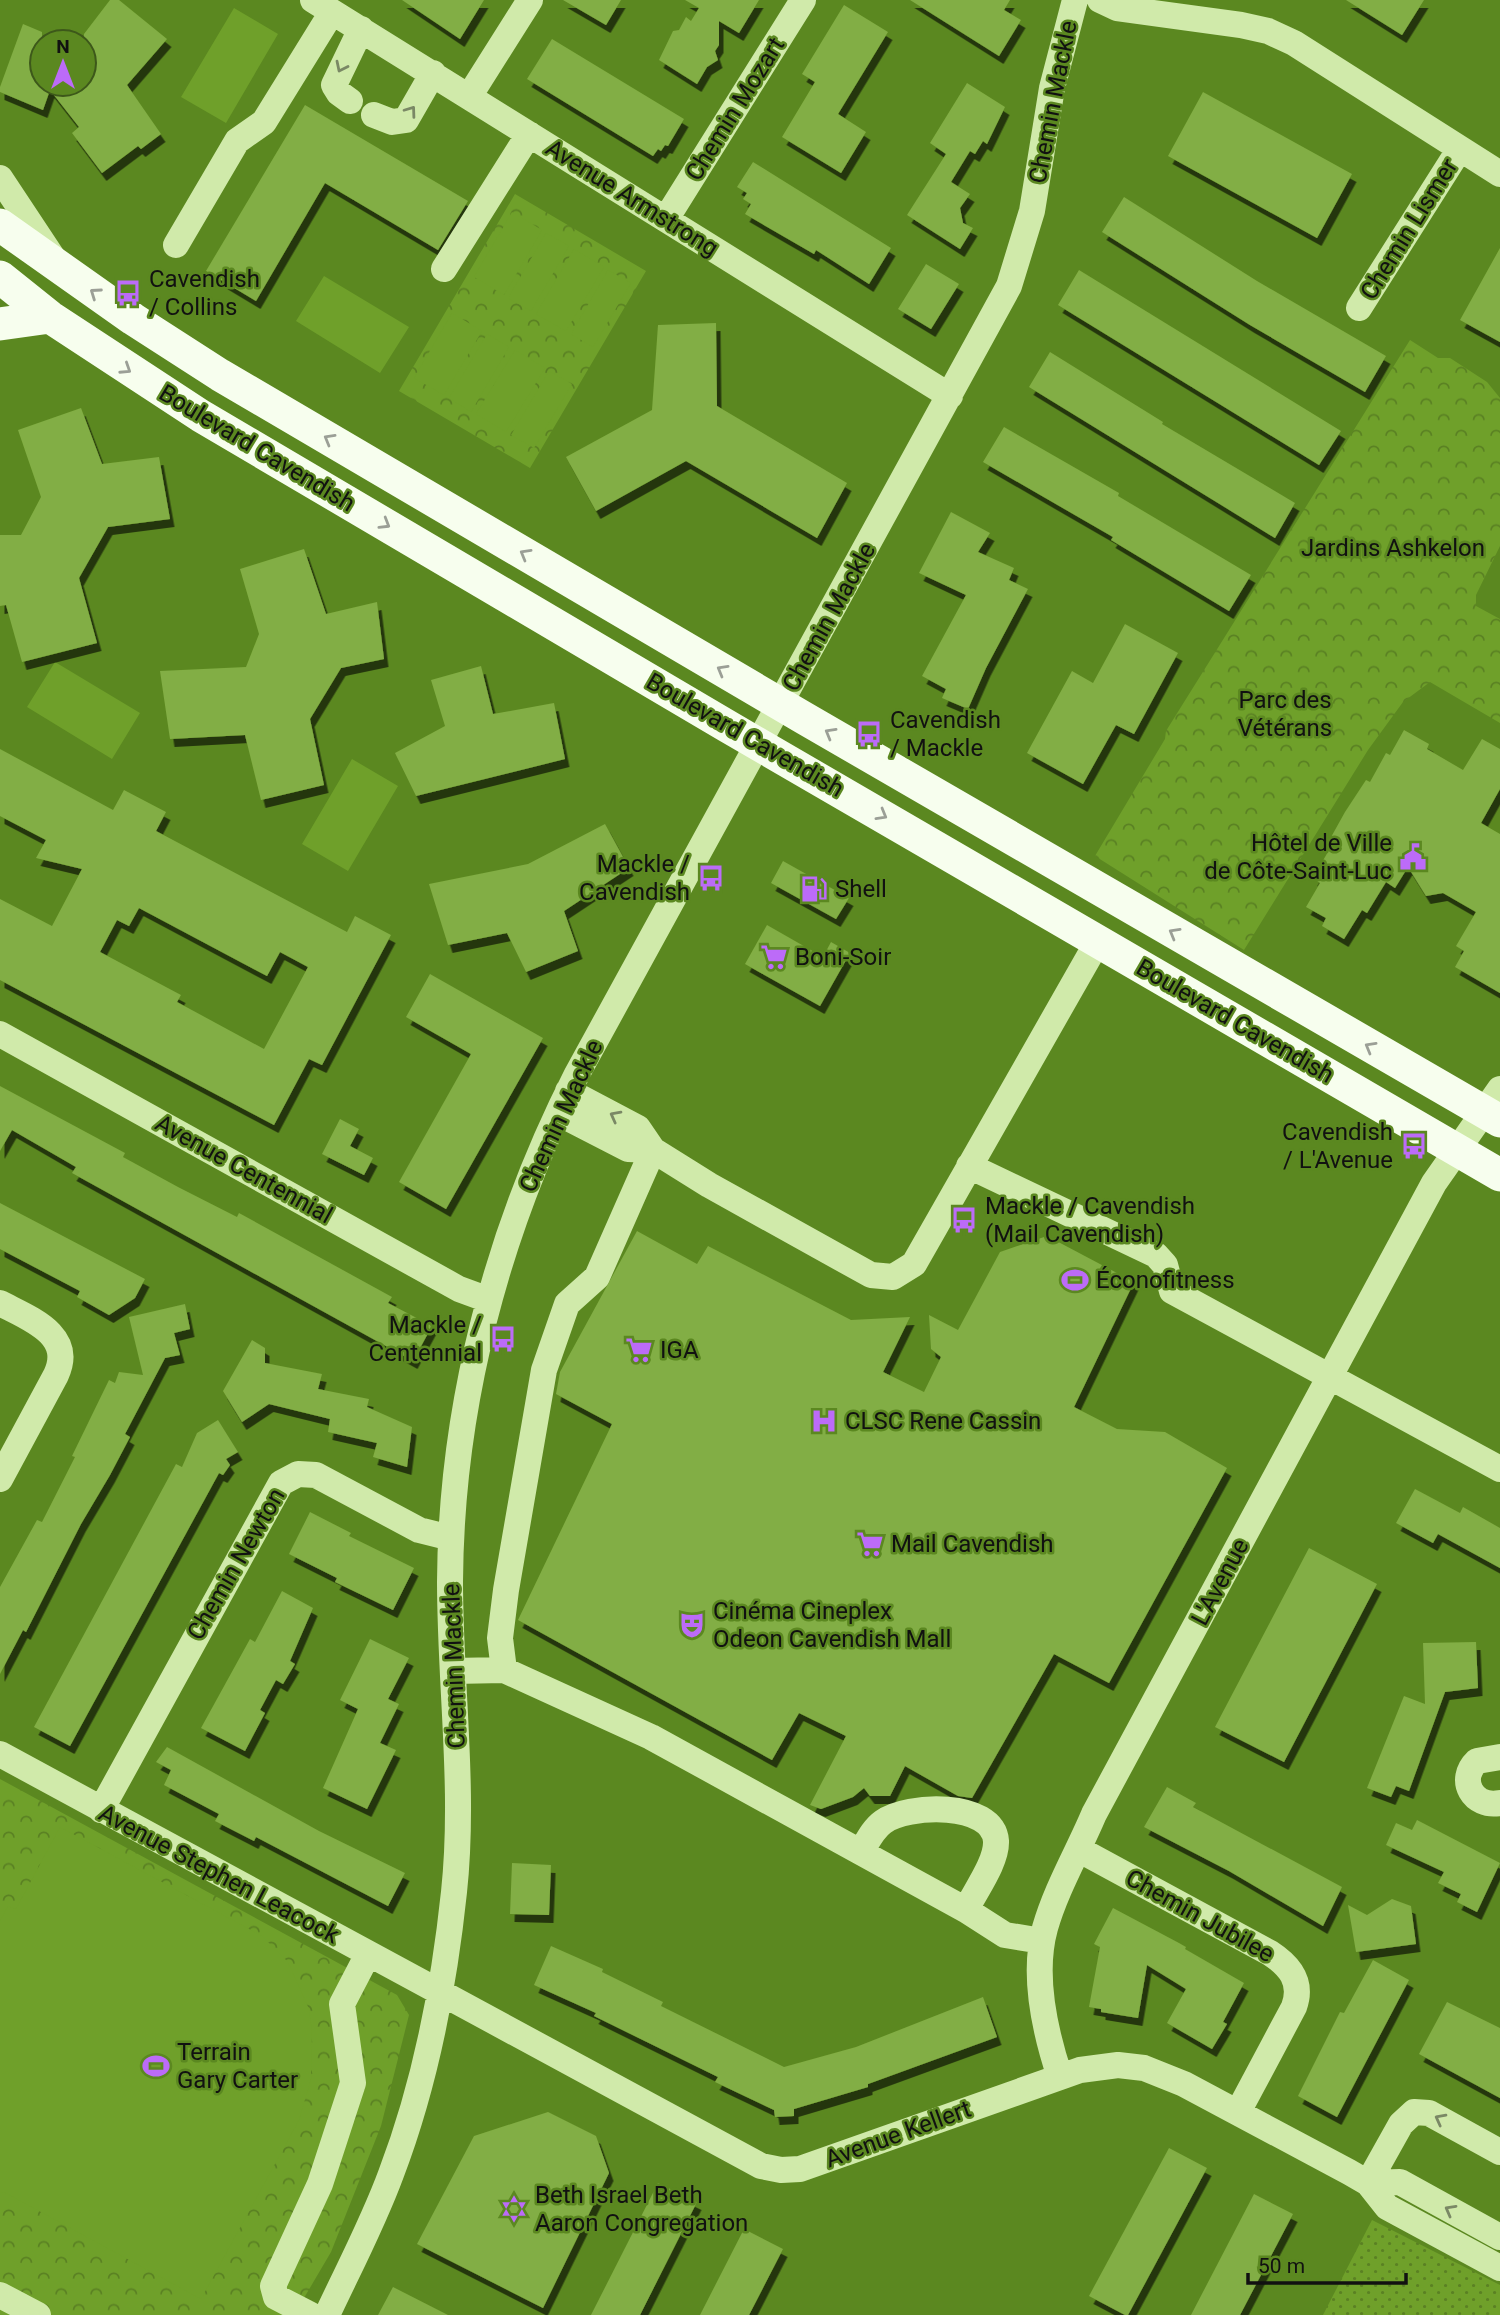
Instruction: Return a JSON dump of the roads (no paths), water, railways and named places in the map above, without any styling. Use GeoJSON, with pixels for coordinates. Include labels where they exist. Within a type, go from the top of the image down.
{"type":"FeatureCollection","features":[{"type":"Feature","properties":{"kind":"main road","name":"Boulevard Cavendish"},"geometry":{"type":"LineString","coordinates":[[0,225],[133,319],[220,375],[780,704],[1494,1107]]}},
{"type":"Feature","properties":{"kind":"main road","name":"Boulevard Cavendish"},"geometry":{"type":"LineString","coordinates":[[1,277],[50,317],[191,410],[1500,1175]]}},
{"type":"Feature","properties":{"kind":"main road"},"geometry":{"type":"LineString","coordinates":[[0,324],[50,317]]}},
{"type":"Feature","properties":{"kind":"street"},"geometry":{"type":"LineString","coordinates":[[470,95],[530,0]]}},
{"type":"Feature","properties":{"kind":"street","name":"Chemin Mozart"},"geometry":{"type":"LineString","coordinates":[[666,219],[803,0]]}},
{"type":"Feature","properties":{"kind":"street","name":"Chemin Mackle"},"geometry":{"type":"LineString","coordinates":[[327,2315],[374,2216],[396,2161],[422,2072],[450,1931],[457,1845],[451,1538],[464,1417],[489,1300],[519,1206],[563,1102],[1009,286],[1025,242],[1042,164],[1052,88],[1075,0]]}},
{"type":"Feature","properties":{"kind":"street"},"geometry":{"type":"LineString","coordinates":[[1100,0],[1117,8],[1268,31],[1294,43],[1500,174]]}},
{"type":"Feature","properties":{"kind":"street"},"geometry":{"type":"LineString","coordinates":[[176,245],[237,141],[264,122],[323,6]]}},
{"type":"Feature","properties":{"kind":"street","name":"Avenue Armstrong"},"geometry":{"type":"LineString","coordinates":[[323,6],[950,396]]}},
{"type":"Feature","properties":{"kind":"street"},"geometry":{"type":"LineString","coordinates":[[350,101],[339,93],[334,85],[361,29]]}},
{"type":"Feature","properties":{"kind":"street"},"geometry":{"type":"LineString","coordinates":[[374,115],[393,122],[405,120],[433,73]]}},
{"type":"Feature","properties":{"kind":"street"},"geometry":{"type":"LineString","coordinates":[[444,269],[530,134]]}},
{"type":"Feature","properties":{"kind":"street","name":"Chemin Lismer"},"geometry":{"type":"LineString","coordinates":[[1359,308],[1459,150]]}},
{"type":"Feature","properties":{"kind":"street","name":"Boulevard Cavendish"},"geometry":{"type":"LineString","coordinates":[[0,178],[58,265]]}},
{"type":"Feature","properties":{"kind":"street"},"geometry":{"type":"LineString","coordinates":[[563,1102],[638,1128],[653,1150],[709,1185],[871,1275],[893,1277],[914,1264],[1098,941]]}},
{"type":"Feature","properties":{"kind":"street","name":"Avenue Centennial"},"geometry":{"type":"LineString","coordinates":[[0,1034],[459,1289],[489,1300]]}},
{"type":"Feature","properties":{"kind":"street","name":"L'Avenue"},"geometry":{"type":"LineString","coordinates":[[1060,2077],[1050,2043],[1043,2001],[1042,1941],[1055,1900],[1094,1814],[1434,1183],[1457,1150],[1494,1107]]}},
{"type":"Feature","properties":{"kind":"street"},"geometry":{"type":"LineString","coordinates":[[504,1670],[500,1638],[506,1590],[544,1370],[567,1304],[597,1277],[653,1150]]}},
{"type":"Feature","properties":{"kind":"street"},"geometry":{"type":"LineString","coordinates":[[970,1166],[1156,1255],[1165,1265],[1172,1292],[1500,1469]]}},
{"type":"Feature","properties":{"kind":"street"},"geometry":{"type":"LineString","coordinates":[[0,1303],[47,1329],[55,1338],[61,1356],[56,1375],[0,1479]]}},
{"type":"Feature","properties":{"kind":"street","name":"Chemin Newton"},"geometry":{"type":"LineString","coordinates":[[101,1810],[281,1483],[298,1474],[316,1475],[419,1530],[451,1538]]}},
{"type":"Feature","properties":{"kind":"street"},"geometry":{"type":"LineString","coordinates":[[453,1671],[504,1670],[652,1737],[966,1910],[1005,1935],[1042,1941]]}},
{"type":"Feature","properties":{"kind":"street","name":"Avenue Stephen Leacock"},"geometry":{"type":"LineString","coordinates":[[0,1754],[439,1993]]}},
{"type":"Feature","properties":{"kind":"street"},"geometry":{"type":"LineString","coordinates":[[1500,1757],[1477,1761],[1469,1772],[1468,1783],[1472,1794],[1480,1802],[1500,1803]]}},
{"type":"Feature","properties":{"kind":"street"},"geometry":{"type":"LineString","coordinates":[[861,1852],[884,1821],[909,1813],[951,1809],[987,1822],[994,1832],[996,1844],[966,1910]]}},
{"type":"Feature","properties":{"kind":"street","name":"Chemin Jubilee"},"geometry":{"type":"LineString","coordinates":[[1078,1849],[1270,1953],[1293,1974],[1297,1991],[1294,2007],[1238,2112]]}},
{"type":"Feature","properties":{"kind":"street"},"geometry":{"type":"LineString","coordinates":[[311,2315],[276,2297],[273,2286],[320,2183],[353,2083],[342,2004],[368,1954]]}},
{"type":"Feature","properties":{"kind":"street","name":"Avenue Kellert"},"geometry":{"type":"LineString","coordinates":[[439,1993],[735,2153],[761,2166],[781,2170],[814,2165],[1095,2067],[1144,2068],[1184,2084],[1368,2183],[1387,2207],[1500,2268]]}},
{"type":"Feature","properties":{"kind":"street"},"geometry":{"type":"LineString","coordinates":[[1368,2183],[1401,2123],[1414,2112],[1429,2113],[1500,2152]]}},
{"type":"Feature","properties":{"kind":"street","name":"Avenue Kellert"},"geometry":{"type":"LineString","coordinates":[[1368,2183],[1400,2182],[1500,2237]]}},
{"type":"Feature","properties":{"kind":"street"},"geometry":{"type":"LineString","coordinates":[[0,2295],[38,2315]]}},
{"type":"Feature","properties":{"kind":"place","name":"Cavendish / Collins"},"geometry":{"type":"Point","coordinates":[128,293]}},
{"type":"Feature","properties":{"kind":"place","name":"Cavendish / Mackle"},"geometry":{"type":"Point","coordinates":[869,734]}},
{"type":"Feature","properties":{"kind":"place","name":"Hôtel de Ville de Côte-Saint-Luc"},"geometry":{"type":"Point","coordinates":[1413,857]}},
{"type":"Feature","properties":{"kind":"place","name":"Mackle / Cavendish"},"geometry":{"type":"Point","coordinates":[711,878]}},
{"type":"Feature","properties":{"kind":"place","name":"Shell"},"geometry":{"type":"Point","coordinates":[814,889]}},
{"type":"Feature","properties":{"kind":"place","name":"Boni-Soir"},"geometry":{"type":"Point","coordinates":[774,957]}},
{"type":"Feature","properties":{"kind":"place","name":"Cavendish / L'Avenue"},"geometry":{"type":"Point","coordinates":[1414,1146]}},
{"type":"Feature","properties":{"kind":"place","name":"Mackle / Cavendish (Mail Cavendish)"},"geometry":{"type":"Point","coordinates":[964,1220]}},
{"type":"Feature","properties":{"kind":"place","name":"Éconofitness"},"geometry":{"type":"Point","coordinates":[1075,1280]}},
{"type":"Feature","properties":{"kind":"place","name":"Mackle / Centennial"},"geometry":{"type":"Point","coordinates":[503,1339]}},
{"type":"Feature","properties":{"kind":"place","name":"IGA"},"geometry":{"type":"Point","coordinates":[639,1350]}},
{"type":"Feature","properties":{"kind":"place","name":"CLSC Rene Cassin"},"geometry":{"type":"Point","coordinates":[824,1421]}},
{"type":"Feature","properties":{"kind":"place","name":"Mail Cavendish"},"geometry":{"type":"Point","coordinates":[870,1544]}},
{"type":"Feature","properties":{"kind":"place","name":"Cinéma Cineplex Odeon Cavendish Mall"},"geometry":{"type":"Point","coordinates":[692,1625]}},
{"type":"Feature","properties":{"kind":"place","name":"Terrain Gary Carter"},"geometry":{"type":"Point","coordinates":[156,2066]}},
{"type":"Feature","properties":{"kind":"place","name":"Beth Israel Beth Aaron Congregation"},"geometry":{"type":"Point","coordinates":[514,2209]}},
{"type":"Feature","properties":{"kind":"park label","name":"Jardins Ashkelon"},"geometry":{"type":"Point","coordinates":[1393,548]}},
{"type":"Feature","properties":{"kind":"park label","name":"Parc des Vétérans"},"geometry":{"type":"Point","coordinates":[1285,714]}}]}
